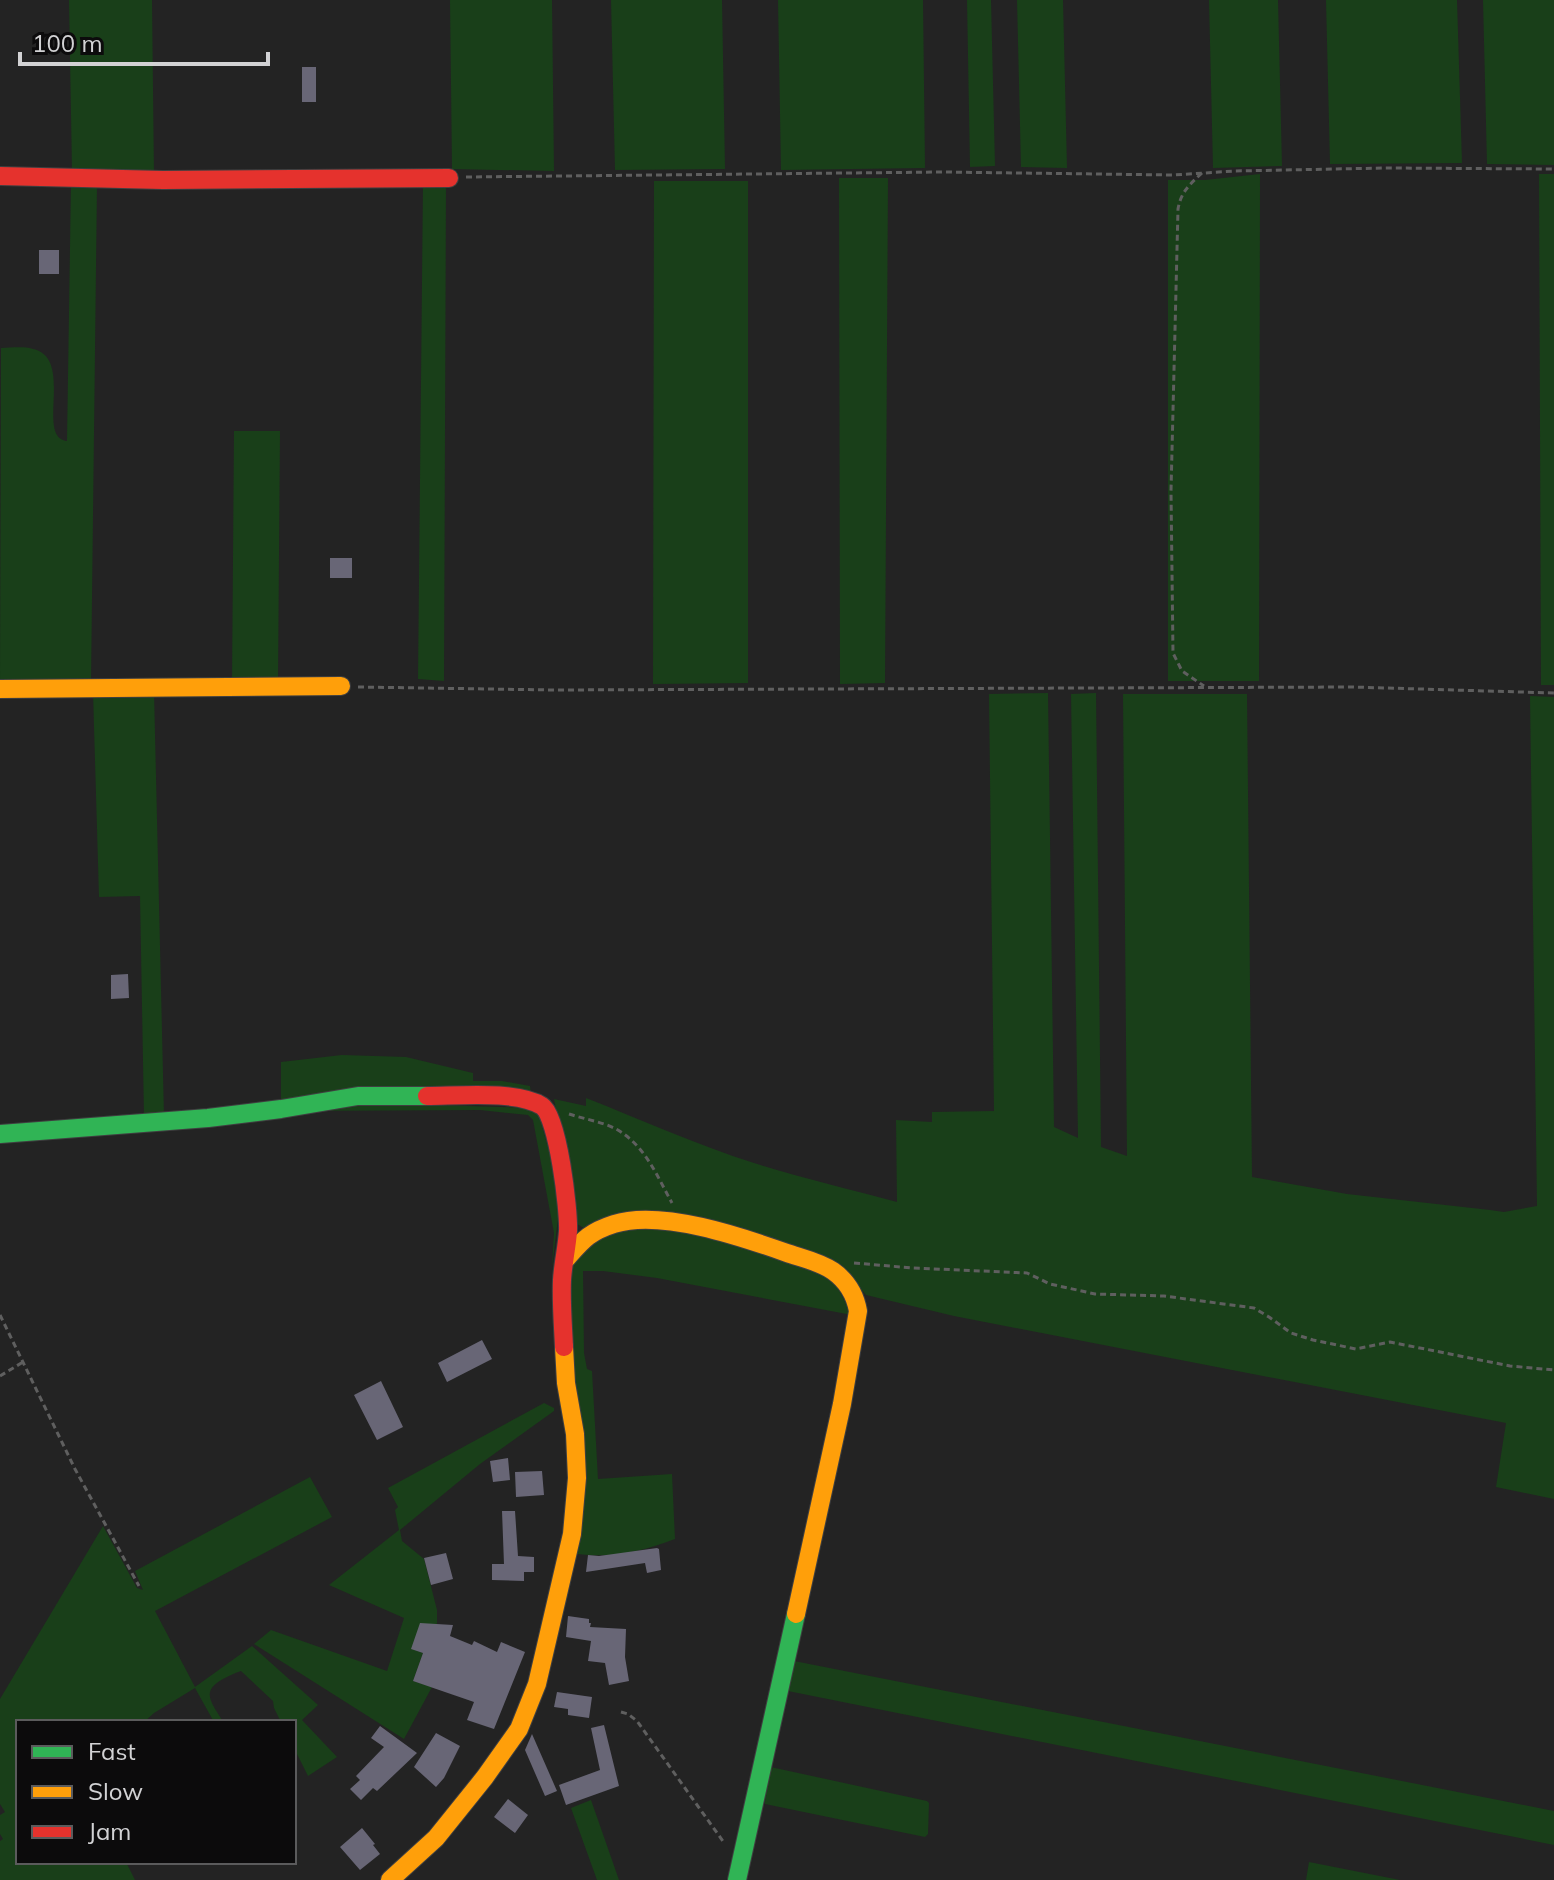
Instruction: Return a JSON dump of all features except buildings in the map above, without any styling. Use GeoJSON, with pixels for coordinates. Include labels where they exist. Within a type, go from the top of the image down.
{"type":"FeatureCollection","features":[{"type":"Feature","properties":{"kind":"street"},"geometry":{"type":"LineString","coordinates":[[0,176],[163,180],[449,178]]}},
{"type":"Feature","properties":{"kind":"street"},"geometry":{"type":"LineString","coordinates":[[0,689],[341,686]]}},
{"type":"Feature","properties":{"kind":"street"},"geometry":{"type":"LineString","coordinates":[[0,1134],[208,1118],[358,1096],[503,1096],[542,1106],[551,1119],[567,1201],[568,1229],[562,1277],[566,1383],[575,1434],[577,1478],[572,1534],[537,1684],[519,1729],[436,1838],[390,1880]]}},
{"type":"Feature","properties":{"kind":"street"},"geometry":{"type":"LineString","coordinates":[[565,1260],[579,1240],[614,1222],[638,1219],[684,1223],[827,1267],[840,1275],[857,1300],[858,1311],[842,1404],[737,1880]]}},
{"type":"Feature","properties":{"kind":"path"},"geometry":{"type":"LineString","coordinates":[[449,178],[837,172],[1173,175],[1385,168],[1554,169]]}},
{"type":"Feature","properties":{"kind":"path"},"geometry":{"type":"LineString","coordinates":[[1202,173],[1185,188],[1178,209],[1171,491],[1173,653],[1182,671],[1205,687]]}},
{"type":"Feature","properties":{"kind":"path"},"geometry":{"type":"LineString","coordinates":[[341,686],[554,690],[1353,687],[1554,693]]}},
{"type":"Feature","properties":{"kind":"path"},"geometry":{"type":"LineString","coordinates":[[542,1106],[616,1129],[631,1140],[646,1155],[684,1223]]}},
{"type":"Feature","properties":{"kind":"path"},"geometry":{"type":"LineString","coordinates":[[827,1267],[839,1262],[1027,1273],[1050,1284],[1095,1294],[1164,1296],[1254,1308],[1291,1333],[1356,1349],[1390,1342],[1510,1366],[1554,1370]]}},
{"type":"Feature","properties":{"kind":"path"},"geometry":{"type":"LineString","coordinates":[[0,1315],[75,1469],[139,1586]]}},
{"type":"Feature","properties":{"kind":"path"},"geometry":{"type":"LineString","coordinates":[[0,1376],[23,1362]]}},
{"type":"Feature","properties":{"kind":"path"},"geometry":{"type":"LineString","coordinates":[[621,1712],[637,1721],[723,1843],[729,1848],[743,1851]]}},
{"type":"Feature","properties":{"kind":"green space"},"geometry":{"type":"Polygon","coordinates":[[[69,0],[152,0],[154,175],[72,171],[69,0]]]}},
{"type":"Feature","properties":{"kind":"green space"},"geometry":{"type":"Polygon","coordinates":[[[450,0],[552,0],[554,171],[452,169],[450,0]]]}},
{"type":"Feature","properties":{"kind":"green space"},"geometry":{"type":"Polygon","coordinates":[[[611,0],[722,0],[725,169],[615,170],[611,0]]]}},
{"type":"Feature","properties":{"kind":"green space"},"geometry":{"type":"Polygon","coordinates":[[[778,0],[923,0],[925,168],[781,170],[778,0]]]}},
{"type":"Feature","properties":{"kind":"green space"},"geometry":{"type":"Polygon","coordinates":[[[967,0],[991,0],[995,166],[970,167],[967,0]]]}},
{"type":"Feature","properties":{"kind":"green space"},"geometry":{"type":"Polygon","coordinates":[[[1017,0],[1063,0],[1067,168],[1021,167],[1017,0]]]}},
{"type":"Feature","properties":{"kind":"green space"},"geometry":{"type":"Polygon","coordinates":[[[1209,0],[1278,0],[1282,166],[1213,168],[1209,0]]]}},
{"type":"Feature","properties":{"kind":"green space"},"geometry":{"type":"Polygon","coordinates":[[[1326,0],[1457,0],[1462,163],[1330,164],[1326,0]]]}},
{"type":"Feature","properties":{"kind":"green space"},"geometry":{"type":"Polygon","coordinates":[[[1483,0],[1554,0],[1554,165],[1487,164],[1483,0]]]}},
{"type":"Feature","properties":{"kind":"green space"},"geometry":{"type":"Polygon","coordinates":[[[1260,174],[1259,681],[1168,681],[1168,180],[1205,180],[1260,174]]]}},
{"type":"Feature","properties":{"kind":"green space"},"geometry":{"type":"Polygon","coordinates":[[[1539,174],[1554,174],[1554,685],[1541,685],[1539,174]]]}},
{"type":"Feature","properties":{"kind":"green space"},"geometry":{"type":"Polygon","coordinates":[[[839,178],[888,178],[885,683],[840,684],[839,178]]]}},
{"type":"Feature","properties":{"kind":"green space"},"geometry":{"type":"Polygon","coordinates":[[[446,181],[444,681],[418,679],[423,182],[446,181]]]}},
{"type":"Feature","properties":{"kind":"green space"},"geometry":{"type":"Polygon","coordinates":[[[654,181],[748,181],[748,683],[653,684],[654,181]]]}},
{"type":"Feature","properties":{"kind":"green space"},"geometry":{"type":"Polygon","coordinates":[[[71,183],[97,184],[91,682],[0,683],[1,348],[29,348],[45,355],[52,367],[54,381],[54,427],[58,437],[67,441],[71,183]]]}},
{"type":"Feature","properties":{"kind":"green space"},"geometry":{"type":"Polygon","coordinates":[[[234,431],[280,431],[278,682],[232,683],[234,431]]]}},
{"type":"Feature","properties":{"kind":"green space"},"geometry":{"type":"Polygon","coordinates":[[[93,692],[154,692],[164,1116],[144,1116],[140,896],[99,897],[93,692]]]}},
{"type":"Feature","properties":{"kind":"green space"},"geometry":{"type":"Polygon","coordinates":[[[1048,693],[1054,1127],[1078,1138],[1071,694],[1096,693],[1101,1147],[1127,1156],[1123,694],[1247,694],[1252,1177],[1347,1194],[1504,1212],[1537,1206],[1530,696],[1554,697],[1554,1499],[1496,1487],[1506,1423],[954,1316],[866,1295],[852,1279],[716,1225],[584,1228],[577,1224],[554,1099],[586,1106],[586,1098],[733,1156],[897,1202],[896,1120],[932,1122],[932,1112],[994,1111],[989,694],[1048,693]]]}},
{"type":"Feature","properties":{"kind":"green space"},"geometry":{"type":"Polygon","coordinates":[[[342,1055],[406,1057],[473,1073],[473,1081],[502,1081],[530,1086],[531,1094],[281,1102],[281,1062],[342,1055]]]}},
{"type":"Feature","properties":{"kind":"green space"},"geometry":{"type":"Polygon","coordinates":[[[335,1102],[537,1108],[561,1194],[552,1267],[554,1233],[533,1120],[528,1115],[480,1110],[288,1111],[335,1102]]]}},
{"type":"Feature","properties":{"kind":"green space"},"geometry":{"type":"Polygon","coordinates":[[[680,1225],[830,1273],[852,1315],[657,1278],[583,1271],[584,1353],[587,1369],[592,1371],[598,1479],[672,1474],[675,1539],[627,1553],[577,1554],[569,1282],[576,1255],[598,1233],[680,1225]]]}},
{"type":"Feature","properties":{"kind":"green space"},"geometry":{"type":"Polygon","coordinates":[[[544,1403],[554,1411],[480,1464],[400,1530],[402,1541],[424,1559],[437,1610],[437,1625],[412,1649],[423,1653],[413,1681],[432,1687],[404,1739],[254,1644],[271,1630],[387,1671],[404,1618],[329,1585],[399,1530],[395,1510],[398,1507],[388,1488],[544,1403]]]}},
{"type":"Feature","properties":{"kind":"green space"},"geometry":{"type":"Polygon","coordinates":[[[310,1477],[332,1517],[155,1611],[195,1687],[252,1646],[318,1705],[302,1720],[337,1757],[308,1776],[296,1752],[296,1720],[280,1720],[273,1701],[241,1671],[223,1679],[211,1689],[210,1699],[222,1720],[213,1720],[195,1688],[146,1720],[16,1720],[16,1864],[127,1864],[135,1880],[0,1880],[0,1841],[3,1839],[0,1815],[5,1812],[0,1804],[0,1699],[103,1526],[137,1588],[143,1590],[135,1571],[310,1477]]]}},
{"type":"Feature","properties":{"kind":"green space"},"geometry":{"type":"Polygon","coordinates":[[[789,1660],[1554,1811],[1554,1845],[783,1690],[789,1660]]]}},
{"type":"Feature","properties":{"kind":"green space"},"geometry":{"type":"Polygon","coordinates":[[[766,1766],[927,1801],[928,1834],[925,1837],[765,1804],[766,1766]]]}},
{"type":"Feature","properties":{"kind":"green space"},"geometry":{"type":"Polygon","coordinates":[[[591,1800],[619,1880],[597,1880],[571,1808],[591,1800]]]}},
{"type":"Feature","properties":{"kind":"green space"},"geometry":{"type":"Polygon","coordinates":[[[1309,1862],[1400,1880],[1306,1880],[1309,1862]]]}},
{"type":"Feature","properties":{"kind":"traffic: fast"},"geometry":{"type":"LineString","coordinates":[[0,1134],[208,1118],[358,1096],[427,1096]]}},
{"type":"Feature","properties":{"kind":"traffic: fast"},"geometry":{"type":"LineString","coordinates":[[737,1880],[796,1614]]}},
{"type":"Feature","properties":{"kind":"traffic: slow"},"geometry":{"type":"LineString","coordinates":[[0,689],[341,686]]}},
{"type":"Feature","properties":{"kind":"traffic: slow"},"geometry":{"type":"LineString","coordinates":[[566,1259],[587,1237],[614,1224],[633,1220],[678,1222],[811,1260],[833,1271],[850,1288],[858,1311],[842,1404],[796,1614]]}},
{"type":"Feature","properties":{"kind":"traffic: slow"},"geometry":{"type":"LineString","coordinates":[[390,1880],[436,1838],[485,1777],[519,1729],[537,1684],[572,1534],[577,1478],[564,1347]]}},
{"type":"Feature","properties":{"kind":"traffic: jam"},"geometry":{"type":"LineString","coordinates":[[0,176],[163,180],[449,178]]}},
{"type":"Feature","properties":{"kind":"traffic: jam"},"geometry":{"type":"LineString","coordinates":[[427,1096],[518,1098],[542,1106],[548,1113],[558,1145],[568,1220],[562,1280],[564,1347]]}}]}
